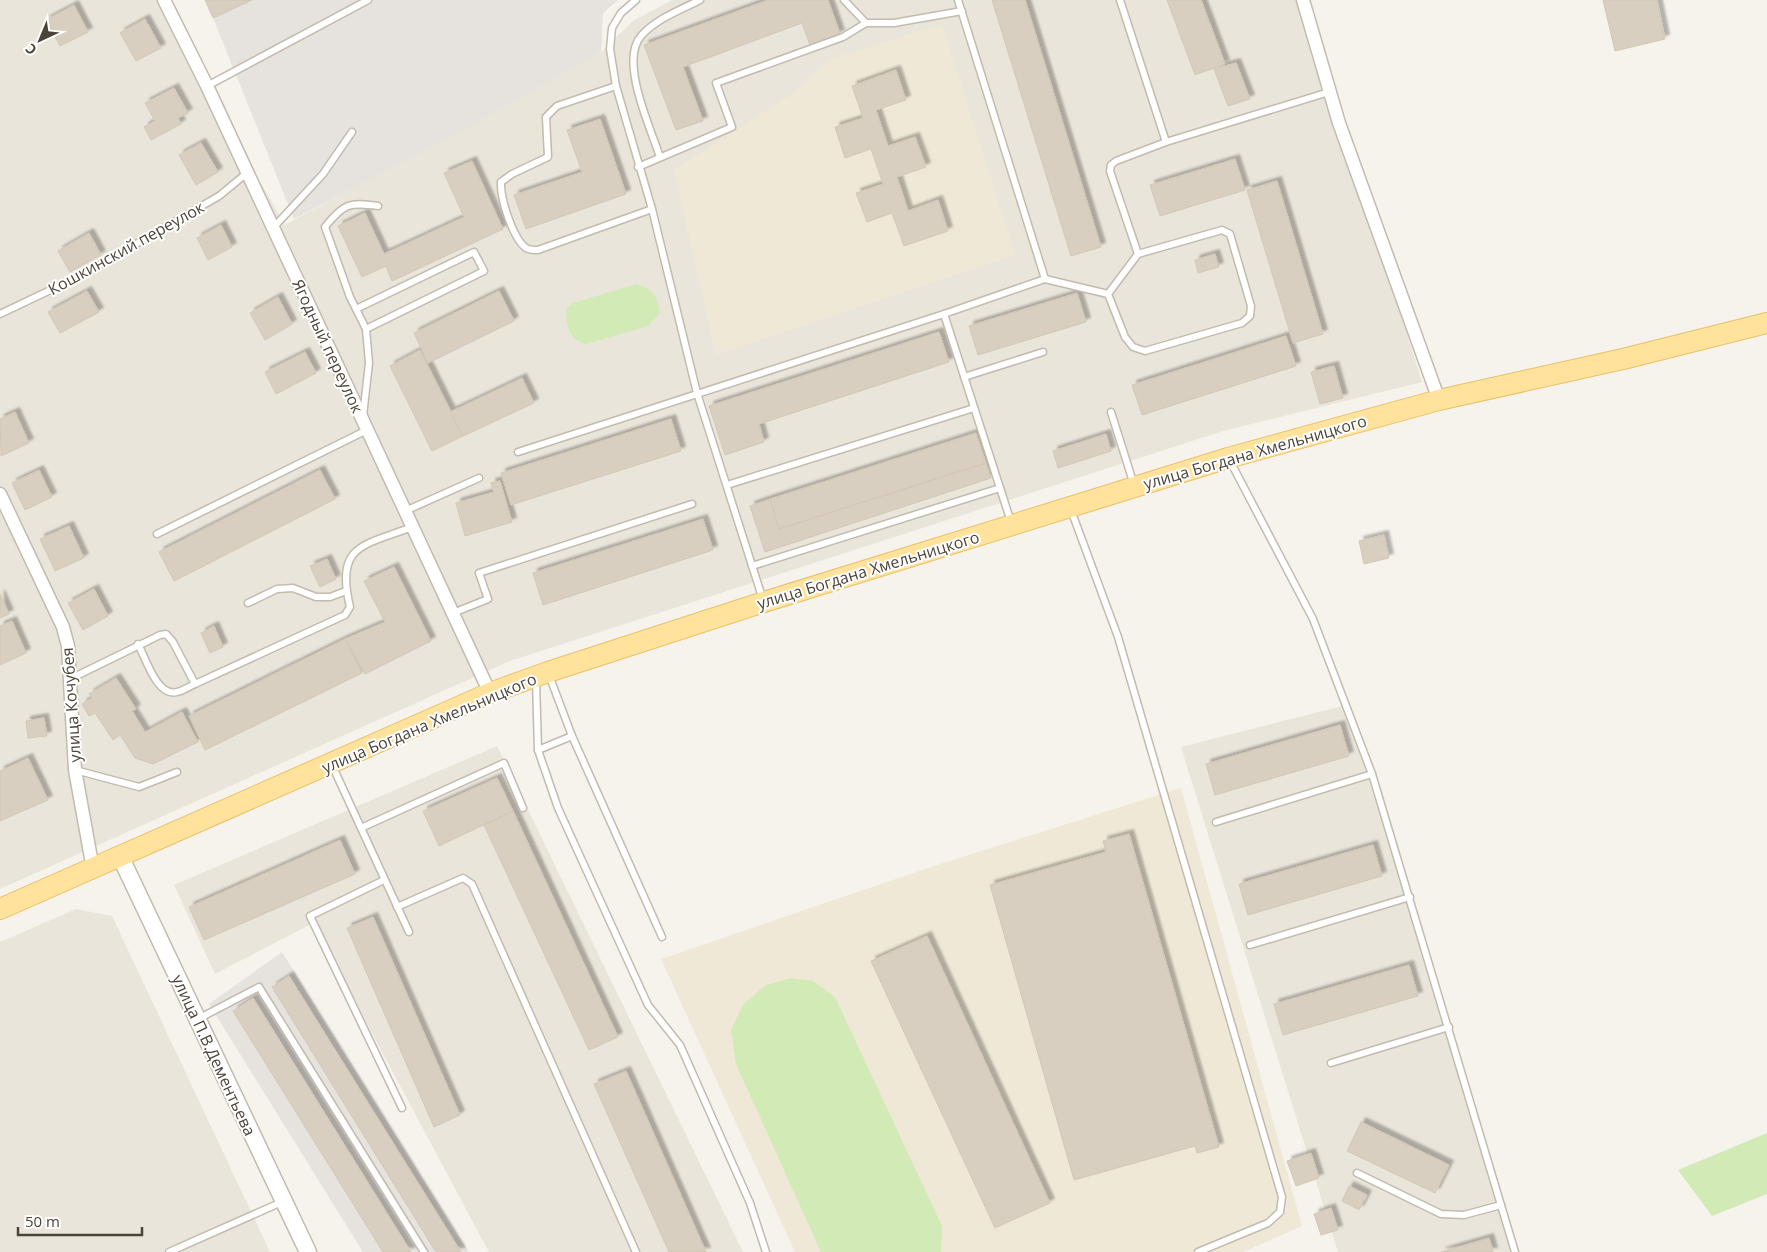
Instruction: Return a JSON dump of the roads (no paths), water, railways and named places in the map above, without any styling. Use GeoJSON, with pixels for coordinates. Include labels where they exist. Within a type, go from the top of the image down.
{"type":"FeatureCollection","features":[{"type":"Feature","properties":{"kind":"main road","name":"улица Богдана Хмельницкого"},"geometry":{"type":"LineString","coordinates":[[0,910],[490,693],[542,674],[764,602],[1228,458],[1439,400],[1623,359],[1767,323]]}},
{"type":"Feature","properties":{"kind":"street","name":"Ягодный переулок"},"geometry":{"type":"LineString","coordinates":[[164,0],[207,86],[490,693]]}},
{"type":"Feature","properties":{"kind":"street"},"geometry":{"type":"LineString","coordinates":[[1303,0],[1329,92],[1439,400]]}},
{"type":"Feature","properties":{"kind":"street","name":"улица Кочубея"},"geometry":{"type":"LineString","coordinates":[[0,494],[63,627],[68,646],[75,770],[93,869]]}},
{"type":"Feature","properties":{"kind":"street","name":"улица П.В.Дементьева"},"geometry":{"type":"LineString","coordinates":[[121,858],[308,1252]]}},
{"type":"Feature","properties":{"kind":"lane"},"geometry":{"type":"LineString","coordinates":[[207,86],[368,0]]}},
{"type":"Feature","properties":{"kind":"lane"},"geometry":{"type":"LineString","coordinates":[[636,0],[621,13],[612,28],[610,49],[616,86],[638,167],[652,209],[697,393],[764,602]]}},
{"type":"Feature","properties":{"kind":"lane"},"geometry":{"type":"LineString","coordinates":[[660,157],[634,74],[633,54],[640,37],[657,22],[700,0]]}},
{"type":"Feature","properties":{"kind":"lane"},"geometry":{"type":"LineString","coordinates":[[844,0],[866,23]]}},
{"type":"Feature","properties":{"kind":"lane"},"geometry":{"type":"LineString","coordinates":[[958,0],[1044,278]]}},
{"type":"Feature","properties":{"kind":"lane"},"geometry":{"type":"LineString","coordinates":[[1120,0],[1166,142]]}},
{"type":"Feature","properties":{"kind":"lane"},"geometry":{"type":"LineString","coordinates":[[638,167],[732,128],[716,83],[843,37],[866,23],[894,23],[962,11]]}},
{"type":"Feature","properties":{"kind":"lane"},"geometry":{"type":"LineString","coordinates":[[616,86],[557,106],[546,116],[548,157],[512,174],[501,182],[500,196],[519,242],[528,249],[533,250],[538,250],[652,209]]}},
{"type":"Feature","properties":{"kind":"lane"},"geometry":{"type":"LineString","coordinates":[[1138,254],[1110,171],[1111,165],[1116,161],[1166,142],[1329,92]]}},
{"type":"Feature","properties":{"kind":"lane"},"geometry":{"type":"LineString","coordinates":[[273,228],[323,174],[352,132]]}},
{"type":"Feature","properties":{"kind":"lane","name":"Кошкинский переулок"},"geometry":{"type":"LineString","coordinates":[[0,314],[84,274],[219,196],[247,173]]}},
{"type":"Feature","properties":{"kind":"lane"},"geometry":{"type":"LineString","coordinates":[[157,534],[365,425],[369,363],[366,329],[356,309],[325,227],[335,214],[354,203],[378,206]]}},
{"type":"Feature","properties":{"kind":"lane"},"geometry":{"type":"LineString","coordinates":[[1222,230],[1230,234],[1251,306],[1250,316],[1242,323],[1145,351],[1133,347],[1125,337],[1108,294],[1138,254],[1222,230]]}},
{"type":"Feature","properties":{"kind":"lane"},"geometry":{"type":"LineString","coordinates":[[356,309],[474,252],[484,271],[366,329]]}},
{"type":"Feature","properties":{"kind":"lane"},"geometry":{"type":"LineString","coordinates":[[518,452],[944,314],[1044,278],[1108,294]]}},
{"type":"Feature","properties":{"kind":"lane"},"geometry":{"type":"LineString","coordinates":[[944,314],[1012,525]]}},
{"type":"Feature","properties":{"kind":"lane"},"geometry":{"type":"LineString","coordinates":[[964,377],[1043,352]]}},
{"type":"Feature","properties":{"kind":"lane"},"geometry":{"type":"LineString","coordinates":[[727,485],[974,408]]}},
{"type":"Feature","properties":{"kind":"lane"},"geometry":{"type":"LineString","coordinates":[[1111,412],[1134,486]]}},
{"type":"Feature","properties":{"kind":"lane"},"geometry":{"type":"LineString","coordinates":[[1228,458],[1313,619],[1372,774],[1450,1027],[1514,1252]]}},
{"type":"Feature","properties":{"kind":"lane"},"geometry":{"type":"LineString","coordinates":[[405,511],[479,478]]}},
{"type":"Feature","properties":{"kind":"lane"},"geometry":{"type":"LineString","coordinates":[[752,566],[1000,488]]}},
{"type":"Feature","properties":{"kind":"lane"},"geometry":{"type":"LineString","coordinates":[[452,613],[488,599],[479,573],[692,504]]}},
{"type":"Feature","properties":{"kind":"lane"},"geometry":{"type":"LineString","coordinates":[[1070,506],[1118,637],[1282,1197],[1280,1212],[1268,1223],[1198,1252]]}},
{"type":"Feature","properties":{"kind":"lane"},"geometry":{"type":"LineString","coordinates":[[138,644],[159,685],[166,692],[177,692],[345,614],[350,607],[346,591],[345,568],[350,556],[365,545],[412,527]]}},
{"type":"Feature","properties":{"kind":"lane"},"geometry":{"type":"LineString","coordinates":[[248,603],[277,589],[292,588],[316,597],[330,597],[346,591]]}},
{"type":"Feature","properties":{"kind":"lane"},"geometry":{"type":"LineString","coordinates":[[70,679],[138,644],[166,634],[173,642],[195,684]]}},
{"type":"Feature","properties":{"kind":"lane"},"geometry":{"type":"LineString","coordinates":[[542,674],[572,736],[662,937]]}},
{"type":"Feature","properties":{"kind":"lane"},"geometry":{"type":"LineString","coordinates":[[542,674],[538,750],[558,808],[648,1005],[680,1045],[750,1203],[766,1252]]}},
{"type":"Feature","properties":{"kind":"lane"},"geometry":{"type":"LineString","coordinates":[[538,750],[572,736]]}},
{"type":"Feature","properties":{"kind":"lane"},"geometry":{"type":"LineString","coordinates":[[361,828],[504,763],[523,808]]}},
{"type":"Feature","properties":{"kind":"lane"},"geometry":{"type":"LineString","coordinates":[[331,764],[409,932]]}},
{"type":"Feature","properties":{"kind":"lane"},"geometry":{"type":"LineString","coordinates":[[75,770],[139,788],[177,772]]}},
{"type":"Feature","properties":{"kind":"lane"},"geometry":{"type":"LineString","coordinates":[[1216,822],[1372,774]]}},
{"type":"Feature","properties":{"kind":"lane"},"geometry":{"type":"LineString","coordinates":[[397,908],[463,878],[472,884],[636,1252]]}},
{"type":"Feature","properties":{"kind":"lane"},"geometry":{"type":"LineString","coordinates":[[384,880],[310,916],[402,1108]]}},
{"type":"Feature","properties":{"kind":"lane"},"geometry":{"type":"LineString","coordinates":[[1250,945],[1410,897]]}},
{"type":"Feature","properties":{"kind":"lane"},"geometry":{"type":"LineString","coordinates":[[197,1020],[259,987],[424,1252]]}},
{"type":"Feature","properties":{"kind":"lane"},"geometry":{"type":"LineString","coordinates":[[1331,1063],[1450,1027]]}},
{"type":"Feature","properties":{"kind":"lane"},"geometry":{"type":"LineString","coordinates":[[1356,1173],[1441,1214],[1464,1214],[1501,1205]]}},
{"type":"Feature","properties":{"kind":"lane"},"geometry":{"type":"LineString","coordinates":[[169,1252],[283,1201]]}}]}
